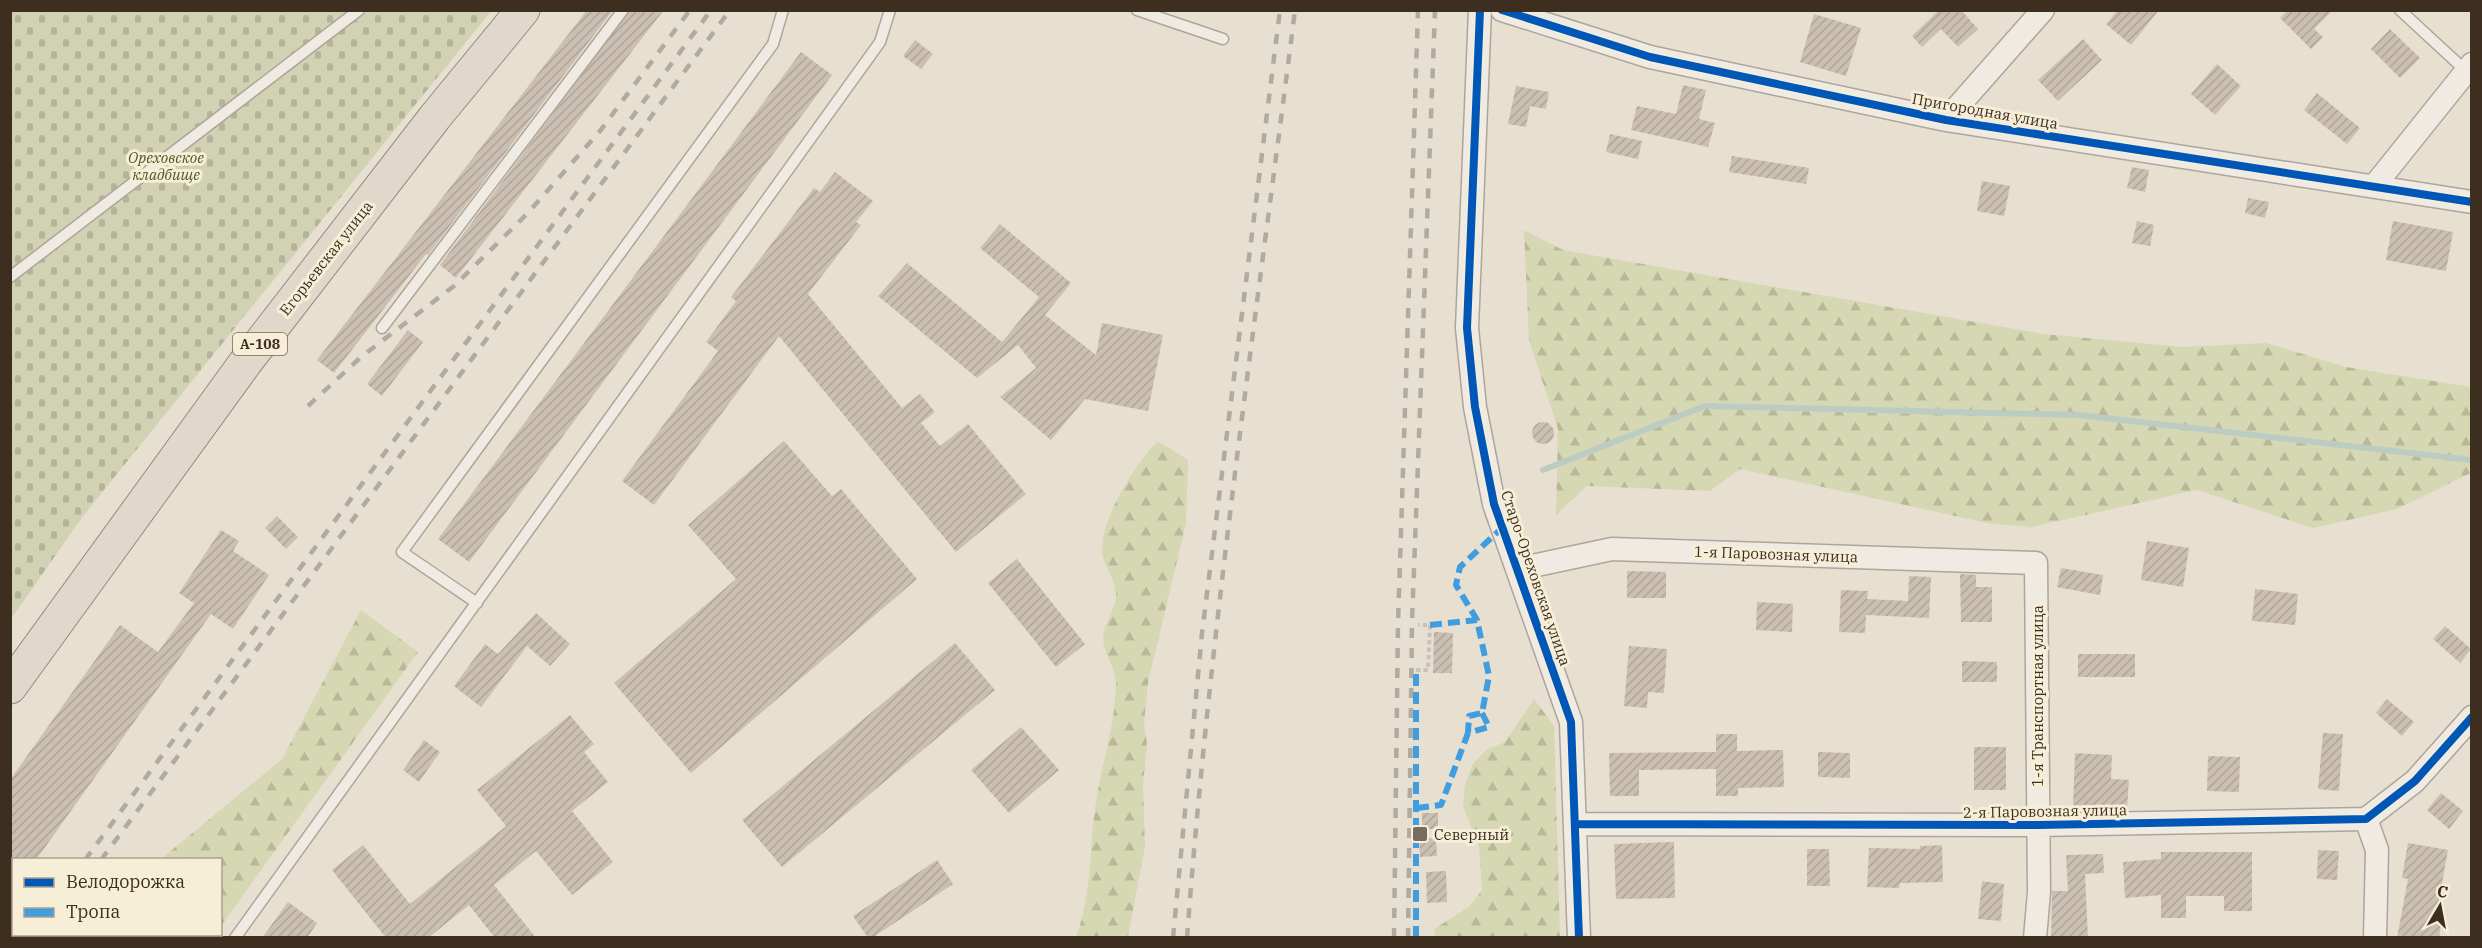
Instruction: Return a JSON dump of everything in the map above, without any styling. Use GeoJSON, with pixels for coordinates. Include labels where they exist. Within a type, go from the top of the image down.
{"type":"FeatureCollection","features":[{"type":"Feature","properties":{"kind":"highway","name":"Егорьевская улица"},"geometry":{"type":"LineString","coordinates":[[10,687],[245,363],[435,117],[523,10]]}},
{"type":"Feature","properties":{"kind":"street","name":"Старо-Ореховская улица"},"geometry":{"type":"LineString","coordinates":[[1480,10],[1467,328],[1475,407],[1494,504],[1571,722],[1579,938]]}},
{"type":"Feature","properties":{"kind":"street","name":"Пригородная улица"},"geometry":{"type":"LineString","coordinates":[[1502,10],[1650,57],[1946,120],[2375,185],[2472,202]]}},
{"type":"Feature","properties":{"kind":"street"},"geometry":{"type":"LineString","coordinates":[[1946,120],[2043,10]]}},
{"type":"Feature","properties":{"kind":"street"},"geometry":{"type":"LineString","coordinates":[[2375,185],[2469,68]]}},
{"type":"Feature","properties":{"kind":"street","name":"1-я Паровозная улица"},"geometry":{"type":"LineString","coordinates":[[1518,569],[1612,549],[2036,563]]}},
{"type":"Feature","properties":{"kind":"street","name":"1-я Транспортная улица"},"geometry":{"type":"LineString","coordinates":[[2035,938],[2038,892],[2036,563]]}},
{"type":"Feature","properties":{"kind":"street"},"geometry":{"type":"LineString","coordinates":[[2375,938],[2377,850],[2366,819],[2415,781],[2472,717]]}},
{"type":"Feature","properties":{"kind":"street","name":"2-я Паровозная улица"},"geometry":{"type":"LineString","coordinates":[[1576,824],[2038,825],[2366,819]]}},
{"type":"Feature","properties":{"kind":"lane"},"geometry":{"type":"LineString","coordinates":[[10,277],[358,10]]}},
{"type":"Feature","properties":{"kind":"lane"},"geometry":{"type":"LineString","coordinates":[[381,328],[624,10]]}},
{"type":"Feature","properties":{"kind":"lane"},"geometry":{"type":"LineString","coordinates":[[477,603],[402,552],[773,44],[783,10]]}},
{"type":"Feature","properties":{"kind":"lane"},"geometry":{"type":"LineString","coordinates":[[236,938],[880,42],[890,10]]}},
{"type":"Feature","properties":{"kind":"lane"},"geometry":{"type":"LineString","coordinates":[[1137,10],[1223,39]]}},
{"type":"Feature","properties":{"kind":"lane"},"geometry":{"type":"LineString","coordinates":[[2400,10],[2469,68]]}},
{"type":"Feature","properties":{"kind":"path"},"geometry":{"type":"LineString","coordinates":[[1416,670],[1428,670],[1430,636],[1430,625],[1418,625]]}},
{"type":"Feature","properties":{"kind":"green space","name":"Ореховское кладбище"},"geometry":{"type":"Polygon","coordinates":[[[11,11],[491,11],[83,516],[11,619],[11,11]]]}},
{"type":"Feature","properties":{"kind":"green space"},"geometry":{"type":"Polygon","coordinates":[[[1524,230],[1563,250],[2044,334],[2183,347],[2266,343],[2346,367],[2471,387],[2471,473],[2397,509],[2313,528],[2197,490],[2032,527],[1992,524],[1740,469],[1710,491],[1587,486],[1556,515],[1558,429],[1529,340],[1524,230]]]}},
{"type":"Feature","properties":{"kind":"green space"},"geometry":{"type":"Polygon","coordinates":[[[1158,441],[1188,460],[1186,523],[1148,683],[1144,723],[1147,743],[1143,785],[1145,846],[1128,937],[1076,937],[1085,905],[1095,808],[1115,698],[1115,676],[1103,639],[1115,601],[1116,590],[1103,557],[1102,544],[1112,512],[1129,478],[1158,441]]]}},
{"type":"Feature","properties":{"kind":"green space"},"geometry":{"type":"Polygon","coordinates":[[[361,610],[418,652],[222,925],[222,858],[162,858],[282,759],[361,610]]]}},
{"type":"Feature","properties":{"kind":"green space"},"geometry":{"type":"Polygon","coordinates":[[[1534,699],[1554,726],[1560,937],[1435,937],[1434,929],[1469,907],[1482,890],[1479,846],[1463,806],[1465,785],[1472,765],[1486,750],[1505,742],[1534,699]]]}},
{"type":"Feature","properties":{"kind":"green space"},"geometry":{"type":"Polygon","coordinates":[[[85,936],[213,936],[212,938],[85,936]]]}},
{"type":"Feature","properties":{"kind":"building"},"geometry":{"type":"Polygon","coordinates":[[[587,10],[613,10],[428,255],[426,254],[334,373],[317,360],[587,10]]]}},
{"type":"Feature","properties":{"kind":"building"},"geometry":{"type":"Polygon","coordinates":[[[630,10],[664,10],[456,278],[440,265],[630,10]]]}},
{"type":"Feature","properties":{"kind":"building"},"geometry":{"type":"Polygon","coordinates":[[[1939,10],[1961,10],[1978,29],[1958,47],[1941,29],[1922,47],[1912,36],[1939,10]]]}},
{"type":"Feature","properties":{"kind":"building"},"geometry":{"type":"Polygon","coordinates":[[[2118,10],[2159,10],[2131,45],[2106,24],[2118,10]]]}},
{"type":"Feature","properties":{"kind":"building"},"geometry":{"type":"Polygon","coordinates":[[[2288,10],[2333,10],[2314,29],[2323,37],[2311,49],[2280,18],[2288,10]]]}},
{"type":"Feature","properties":{"kind":"building"},"geometry":{"type":"Polygon","coordinates":[[[1814,14],[1861,28],[1846,76],[1800,62],[1814,14]]]}},
{"type":"Feature","properties":{"kind":"building"},"geometry":{"type":"Polygon","coordinates":[[[2390,29],[2420,58],[2400,78],[2371,49],[2390,29]]]}},
{"type":"Feature","properties":{"kind":"building"},"geometry":{"type":"Polygon","coordinates":[[[2083,39],[2102,60],[2058,101],[2038,80],[2083,39]]]}},
{"type":"Feature","properties":{"kind":"building"},"geometry":{"type":"Polygon","coordinates":[[[915,40],[933,54],[921,69],[903,56],[915,40]]]}},
{"type":"Feature","properties":{"kind":"building"},"geometry":{"type":"Polygon","coordinates":[[[801,52],[832,75],[469,562],[438,539],[801,52]]]}},
{"type":"Feature","properties":{"kind":"building"},"geometry":{"type":"Polygon","coordinates":[[[2217,64],[2241,86],[2215,115],[2191,94],[2217,64]]]}},
{"type":"Feature","properties":{"kind":"building"},"geometry":{"type":"Polygon","coordinates":[[[1683,85],[1706,90],[1699,119],[1715,123],[1708,147],[1631,130],[1637,106],[1676,114],[1683,85]]]}},
{"type":"Feature","properties":{"kind":"building"},"geometry":{"type":"Polygon","coordinates":[[[1516,86],[1549,92],[1546,109],[1530,106],[1526,127],[1508,124],[1516,86]]]}},
{"type":"Feature","properties":{"kind":"building"},"geometry":{"type":"Polygon","coordinates":[[[2317,93],[2360,128],[2347,144],[2304,110],[2317,93]]]}},
{"type":"Feature","properties":{"kind":"building"},"geometry":{"type":"Polygon","coordinates":[[[1610,134],[1642,141],[1638,159],[1606,152],[1610,134]]]}},
{"type":"Feature","properties":{"kind":"building"},"geometry":{"type":"Polygon","coordinates":[[[1732,156],[1809,168],[1806,184],[1729,172],[1732,156]]]}},
{"type":"Feature","properties":{"kind":"building"},"geometry":{"type":"Polygon","coordinates":[[[2132,167],[2149,170],[2145,192],[2127,188],[2132,167]]]}},
{"type":"Feature","properties":{"kind":"building"},"geometry":{"type":"Polygon","coordinates":[[[835,172],[873,201],[856,222],[861,225],[808,294],[902,408],[920,394],[935,412],[921,423],[940,446],[968,424],[1026,494],[956,552],[779,336],[654,505],[622,481],[718,351],[706,342],[736,301],[731,297],[814,188],[820,192],[835,172]]]}},
{"type":"Feature","properties":{"kind":"building"},"geometry":{"type":"Polygon","coordinates":[[[1982,181],[2010,186],[2004,216],[1977,211],[1982,181]]]}},
{"type":"Feature","properties":{"kind":"building"},"geometry":{"type":"Polygon","coordinates":[[[2248,198],[2269,202],[2265,218],[2245,213],[2248,198]]]}},
{"type":"Feature","properties":{"kind":"building"},"geometry":{"type":"Polygon","coordinates":[[[2137,221],[2154,225],[2150,246],[2132,243],[2137,221]]]}},
{"type":"Feature","properties":{"kind":"building"},"geometry":{"type":"Polygon","coordinates":[[[2393,221],[2453,232],[2446,271],[2386,260],[2393,221]]]}},
{"type":"Feature","properties":{"kind":"building"},"geometry":{"type":"Polygon","coordinates":[[[1000,224],[1071,283],[1045,315],[1096,355],[1102,323],[1163,335],[1148,411],[1085,399],[1051,440],[1000,397],[1036,368],[1018,345],[977,378],[878,296],[907,263],[1002,342],[1039,297],[980,248],[1000,224]]]}},
{"type":"Feature","properties":{"kind":"building"},"geometry":{"type":"Polygon","coordinates":[[[408,330],[423,342],[382,396],[367,384],[408,330]]]}},
{"type":"Feature","properties":{"kind":"building"},"geometry":{"type":"Polygon","coordinates":[[[1539,422],[1547,422],[1554,429],[1554,437],[1547,444],[1539,444],[1532,437],[1532,429],[1539,422]]]}},
{"type":"Feature","properties":{"kind":"building"},"geometry":{"type":"Polygon","coordinates":[[[784,441],[832,496],[841,489],[917,579],[691,773],[614,683],[736,579],[688,525],[784,441]]]}},
{"type":"Feature","properties":{"kind":"building"},"geometry":{"type":"Polygon","coordinates":[[[277,516],[298,537],[286,549],[265,528],[277,516]]]}},
{"type":"Feature","properties":{"kind":"building"},"geometry":{"type":"Polygon","coordinates":[[[221,530],[239,541],[233,551],[269,575],[233,629],[211,614],[37,858],[12,858],[10,860],[10,780],[120,625],[158,652],[194,603],[179,593],[221,530]]]}},
{"type":"Feature","properties":{"kind":"building"},"geometry":{"type":"Polygon","coordinates":[[[2147,541],[2189,548],[2183,587],[2141,580],[2147,541]]]}},
{"type":"Feature","properties":{"kind":"building"},"geometry":{"type":"Polygon","coordinates":[[[1017,559],[1085,644],[1056,667],[988,583],[1017,559]]]}},
{"type":"Feature","properties":{"kind":"building"},"geometry":{"type":"Polygon","coordinates":[[[2061,568],[2103,575],[2100,595],[2057,587],[2061,568]]]}},
{"type":"Feature","properties":{"kind":"building"},"geometry":{"type":"Polygon","coordinates":[[[1627,571],[1666,572],[1666,598],[1627,598],[1627,571]]]}},
{"type":"Feature","properties":{"kind":"building"},"geometry":{"type":"Polygon","coordinates":[[[1960,574],[1976,575],[1976,587],[1992,587],[1992,622],[1961,622],[1960,574]]]}},
{"type":"Feature","properties":{"kind":"building"},"geometry":{"type":"Polygon","coordinates":[[[1909,576],[1931,577],[1929,618],[1866,615],[1865,633],[1839,632],[1841,590],[1868,591],[1867,599],[1908,601],[1909,576]]]}},
{"type":"Feature","properties":{"kind":"building"},"geometry":{"type":"Polygon","coordinates":[[[2255,589],[2298,594],[2295,625],[2252,621],[2255,589]]]}},
{"type":"Feature","properties":{"kind":"building"},"geometry":{"type":"Polygon","coordinates":[[[1757,602],[1793,604],[1792,632],[1756,630],[1757,602]]]}},
{"type":"Feature","properties":{"kind":"building"},"geometry":{"type":"Polygon","coordinates":[[[536,613],[570,644],[550,666],[527,646],[481,707],[454,686],[485,644],[498,654],[536,613]]]}},
{"type":"Feature","properties":{"kind":"building"},"geometry":{"type":"Polygon","coordinates":[[[2445,626],[2471,649],[2460,663],[2433,639],[2445,626]]]}},
{"type":"Feature","properties":{"kind":"building"},"geometry":{"type":"Polygon","coordinates":[[[1434,632],[1453,633],[1452,673],[1433,673],[1434,632]]]}},
{"type":"Feature","properties":{"kind":"building"},"geometry":{"type":"Polygon","coordinates":[[[955,643],[995,690],[782,867],[742,820],[955,643]]]}},
{"type":"Feature","properties":{"kind":"building"},"geometry":{"type":"Polygon","coordinates":[[[1629,646],[1667,649],[1664,693],[1648,692],[1647,708],[1624,706],[1629,646]]]}},
{"type":"Feature","properties":{"kind":"building"},"geometry":{"type":"Polygon","coordinates":[[[2078,654],[2135,654],[2135,677],[2078,677],[2078,654]]]}},
{"type":"Feature","properties":{"kind":"building"},"geometry":{"type":"Polygon","coordinates":[[[1962,661],[1997,662],[1997,682],[1962,682],[1962,661]]]}},
{"type":"Feature","properties":{"kind":"building"},"geometry":{"type":"Polygon","coordinates":[[[2387,699],[2414,722],[2402,736],[2376,713],[2387,699]]]}},
{"type":"Feature","properties":{"kind":"building"},"geometry":{"type":"Polygon","coordinates":[[[570,715],[594,744],[584,752],[608,782],[572,811],[613,862],[572,895],[536,851],[494,885],[536,938],[495,938],[469,905],[428,938],[386,938],[332,870],[363,845],[410,904],[506,826],[477,790],[570,715]]]}},
{"type":"Feature","properties":{"kind":"building"},"geometry":{"type":"Polygon","coordinates":[[[1021,727],[1059,770],[1009,813],[971,770],[1021,727]]]}},
{"type":"Feature","properties":{"kind":"building"},"geometry":{"type":"Polygon","coordinates":[[[2323,733],[2343,734],[2339,791],[2318,789],[2323,733]]]}},
{"type":"Feature","properties":{"kind":"building"},"geometry":{"type":"Polygon","coordinates":[[[1716,734],[1737,734],[1737,751],[1783,750],[1784,787],[1738,788],[1738,796],[1716,796],[1716,769],[1639,770],[1639,796],[1610,796],[1609,753],[1716,752],[1716,734]]]}},
{"type":"Feature","properties":{"kind":"building"},"geometry":{"type":"Polygon","coordinates":[[[424,740],[440,752],[419,782],[403,770],[424,740]]]}},
{"type":"Feature","properties":{"kind":"building"},"geometry":{"type":"Polygon","coordinates":[[[1974,747],[2006,747],[2006,790],[1974,790],[1974,747]]]}},
{"type":"Feature","properties":{"kind":"building"},"geometry":{"type":"Polygon","coordinates":[[[1818,752],[1850,753],[1850,778],[1818,777],[1818,752]]]}},
{"type":"Feature","properties":{"kind":"building"},"geometry":{"type":"Polygon","coordinates":[[[2075,753],[2112,755],[2111,779],[2129,780],[2127,809],[2073,807],[2075,753]]]}},
{"type":"Feature","properties":{"kind":"building"},"geometry":{"type":"Polygon","coordinates":[[[2208,756],[2240,757],[2239,792],[2207,791],[2208,756]]]}},
{"type":"Feature","properties":{"kind":"building"},"geometry":{"type":"Polygon","coordinates":[[[2441,793],[2463,811],[2449,829],[2427,810],[2441,793]]]}},
{"type":"Feature","properties":{"kind":"building"},"geometry":{"type":"Polygon","coordinates":[[[1422,813],[1438,813],[1438,829],[1422,829],[1422,813]]]}},
{"type":"Feature","properties":{"kind":"building"},"geometry":{"type":"Polygon","coordinates":[[[1436,838],[1437,856],[1420,857],[1419,839],[1436,838]]]}},
{"type":"Feature","properties":{"kind":"building"},"geometry":{"type":"Polygon","coordinates":[[[1674,842],[1675,898],[1616,899],[1614,844],[1674,842]]]}},
{"type":"Feature","properties":{"kind":"building"},"geometry":{"type":"Polygon","coordinates":[[[2408,843],[2448,850],[2437,911],[2443,912],[2439,938],[2397,938],[2408,879],[2402,878],[2408,843]]]}},
{"type":"Feature","properties":{"kind":"building"},"geometry":{"type":"Polygon","coordinates":[[[1942,845],[1943,882],[1900,883],[1899,888],[1867,887],[1869,848],[1920,849],[1920,846],[1942,845]]]}},
{"type":"Feature","properties":{"kind":"building"},"geometry":{"type":"Polygon","coordinates":[[[1807,849],[1829,849],[1830,886],[1807,886],[1807,849]]]}},
{"type":"Feature","properties":{"kind":"building"},"geometry":{"type":"Polygon","coordinates":[[[2318,850],[2339,851],[2337,880],[2317,879],[2318,850]]]}},
{"type":"Feature","properties":{"kind":"building"},"geometry":{"type":"Polygon","coordinates":[[[2161,852],[2252,852],[2252,911],[2224,911],[2224,896],[2186,896],[2186,918],[2161,918],[2161,895],[2125,898],[2123,862],[2161,859],[2161,852]]]}},
{"type":"Feature","properties":{"kind":"building"},"geometry":{"type":"Polygon","coordinates":[[[2103,854],[2104,873],[2085,874],[2088,938],[2051,938],[2052,891],[2068,891],[2066,855],[2103,854]]]}},
{"type":"Feature","properties":{"kind":"building"},"geometry":{"type":"Polygon","coordinates":[[[937,860],[953,884],[872,938],[868,938],[853,916],[937,860]]]}},
{"type":"Feature","properties":{"kind":"building"},"geometry":{"type":"Polygon","coordinates":[[[1446,871],[1447,902],[1427,903],[1426,872],[1446,871]]]}},
{"type":"Feature","properties":{"kind":"building"},"geometry":{"type":"Polygon","coordinates":[[[1982,881],[2004,884],[2001,921],[1978,919],[1982,881]]]}},
{"type":"Feature","properties":{"kind":"building"},"geometry":{"type":"Polygon","coordinates":[[[288,902],[317,923],[307,938],[262,938],[288,902]]]}},
{"type":"Feature","properties":{"kind":"waterway"},"geometry":{"type":"LineString","coordinates":[[1543,470],[1705,406],[2079,415],[2472,460]]}},
{"type":"Feature","properties":{"kind":"railway"},"geometry":{"type":"LineString","coordinates":[[308,406],[361,357],[454,286],[527,214],[600,131],[690,10]]}},
{"type":"Feature","properties":{"kind":"railway"},"geometry":{"type":"LineString","coordinates":[[86,858],[711,10]]}},
{"type":"Feature","properties":{"kind":"railway"},"geometry":{"type":"LineString","coordinates":[[102,858],[730,10]]}},
{"type":"Feature","properties":{"kind":"railway"},"geometry":{"type":"LineString","coordinates":[[1173,938],[1202,633],[1280,10]]}},
{"type":"Feature","properties":{"kind":"railway"},"geometry":{"type":"LineString","coordinates":[[1187,938],[1221,589],[1295,10]]}},
{"type":"Feature","properties":{"kind":"railway"},"geometry":{"type":"LineString","coordinates":[[1394,938],[1398,623],[1418,10]]}},
{"type":"Feature","properties":{"kind":"railway"},"geometry":{"type":"LineString","coordinates":[[1408,938],[1412,622],[1435,10]]}},
{"type":"Feature","properties":{"kind":"marked path"},"geometry":{"type":"LineString","coordinates":[[1482,713],[1489,727],[1468,733],[1469,716],[1482,713],[1489,676],[1477,620],[1456,585],[1460,567],[1503,527]]}},
{"type":"Feature","properties":{"kind":"marked path"},"geometry":{"type":"LineString","coordinates":[[1430,625],[1477,620]]}},
{"type":"Feature","properties":{"kind":"marked path"},"geometry":{"type":"LineString","coordinates":[[1416,670],[1416,938]]}},
{"type":"Feature","properties":{"kind":"marked path"},"geometry":{"type":"LineString","coordinates":[[1417,808],[1441,805],[1468,733]]}},
{"type":"Feature","properties":{"kind":"cycle path"},"geometry":{"type":"LineString","coordinates":[[1480,10],[1467,328],[1475,407],[1494,504],[1571,722],[1579,938]]}},
{"type":"Feature","properties":{"kind":"cycle path"},"geometry":{"type":"LineString","coordinates":[[1502,10],[1650,57],[1946,120],[2472,202]]}},
{"type":"Feature","properties":{"kind":"cycle path"},"geometry":{"type":"LineString","coordinates":[[1576,824],[2038,825],[2366,819],[2415,781],[2472,717]]}},
{"type":"Feature","properties":{"kind":"place","name":"Северный"},"geometry":{"type":"Point","coordinates":[1420,834]}}]}
